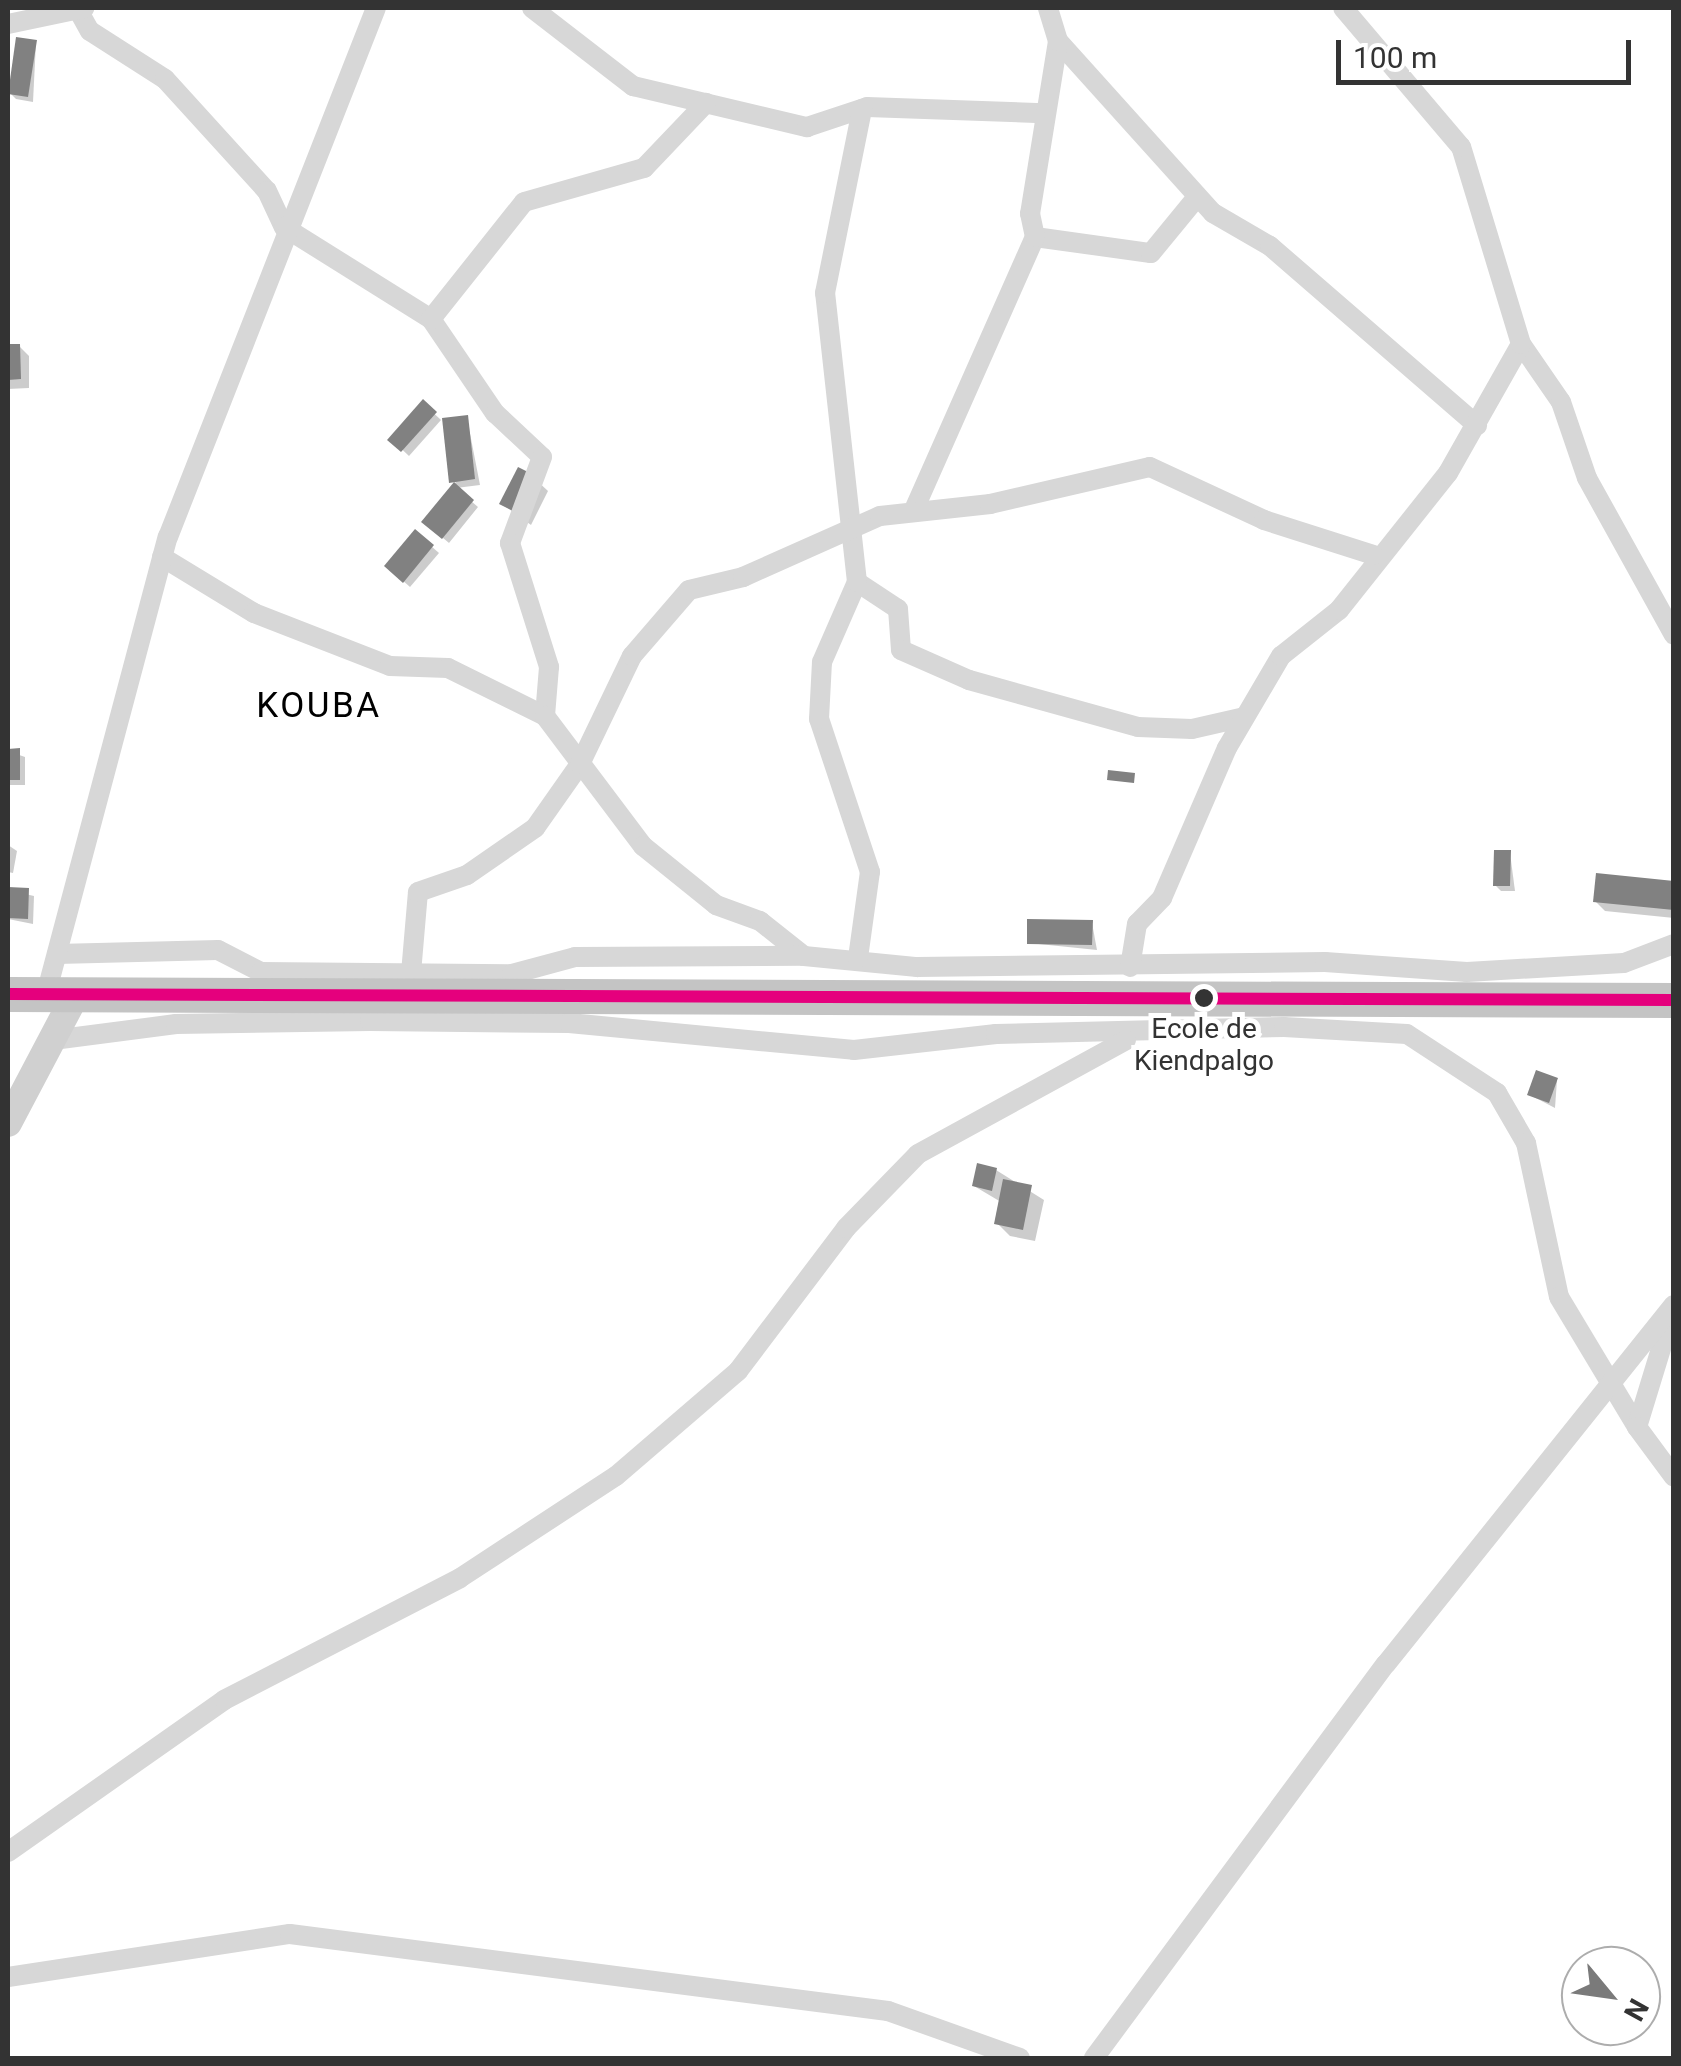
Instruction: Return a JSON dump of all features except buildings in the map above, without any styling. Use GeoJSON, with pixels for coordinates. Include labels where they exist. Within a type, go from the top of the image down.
{"type":"FeatureCollection","features":[{"type":"Feature","properties":{"kind":"highway"},"geometry":{"type":"LineString","coordinates":[[8,994],[410,984],[1674,1000]]}},
{"type":"Feature","properties":{"kind":"street"},"geometry":{"type":"LineString","coordinates":[[8,1122],[53,1040],[61,994],[57,954],[162,557],[284,227],[376,8]]}},
{"type":"Feature","properties":{"kind":"street"},"geometry":{"type":"LineString","coordinates":[[532,8],[633,86],[807,127],[862,109],[1043,113]]}},
{"type":"Feature","properties":{"kind":"street"},"geometry":{"type":"LineString","coordinates":[[1048,8],[1058,42],[1198,197],[1270,246],[1477,425]]}},
{"type":"Feature","properties":{"kind":"street"},"geometry":{"type":"LineString","coordinates":[[1343,8],[1461,146],[1520,344],[1561,402],[1587,478],[1674,634]]}},
{"type":"Feature","properties":{"kind":"street"},"geometry":{"type":"LineString","coordinates":[[8,24],[81,10],[90,31],[166,79],[267,191],[284,227],[431,319],[495,413],[542,457],[510,542],[546,649],[545,716]]}},
{"type":"Feature","properties":{"kind":"street"},"geometry":{"type":"LineString","coordinates":[[913,512],[1034,237],[1043,113],[1058,42]]}},
{"type":"Feature","properties":{"kind":"street"},"geometry":{"type":"LineString","coordinates":[[431,319],[524,202],[644,168],[706,103]]}},
{"type":"Feature","properties":{"kind":"street"},"geometry":{"type":"LineString","coordinates":[[858,958],[870,872],[820,719],[822,662],[857,582],[845,529],[825,293],[862,109]]}},
{"type":"Feature","properties":{"kind":"street"},"geometry":{"type":"LineString","coordinates":[[1034,237],[1151,253],[1198,197]]}},
{"type":"Feature","properties":{"kind":"street"},"geometry":{"type":"LineString","coordinates":[[1130,967],[1137,924],[1162,898],[1245,717],[1282,656],[1338,610],[1374,556],[1448,473],[1520,344]]}},
{"type":"Feature","properties":{"kind":"street"},"geometry":{"type":"LineString","coordinates":[[410,984],[418,892],[467,875],[535,828],[580,764],[662,614],[689,590],[743,577],[845,529],[913,512],[1150,468],[1264,520],[1374,556]]}},
{"type":"Feature","properties":{"kind":"street"},"geometry":{"type":"LineString","coordinates":[[162,557],[254,612],[390,666],[448,668],[545,716],[644,846],[716,905],[760,921],[804,956]]}},
{"type":"Feature","properties":{"kind":"street"},"geometry":{"type":"LineString","coordinates":[[857,582],[898,610],[901,650],[969,680],[1138,726],[1192,729],[1245,717]]}},
{"type":"Feature","properties":{"kind":"street"},"geometry":{"type":"LineString","coordinates":[[57,954],[218,950],[261,972],[410,984],[512,974],[574,957],[804,956],[1130,967],[1325,962],[1486,971],[1624,963],[1674,944]]}},
{"type":"Feature","properties":{"kind":"street"},"geometry":{"type":"LineString","coordinates":[[53,1040],[176,1024],[370,1021],[569,1023],[854,1050],[996,1034],[1137,1036],[1284,1027],[1407,1034],[1459,1062],[1496,1093],[1526,1143],[1546,1205],[1559,1297],[1637,1427],[1674,1477]]}},
{"type":"Feature","properties":{"kind":"street"},"geometry":{"type":"LineString","coordinates":[[8,1852],[224,1700],[460,1578],[616,1476],[738,1371],[846,1228],[918,1154],[1137,1036]]}},
{"type":"Feature","properties":{"kind":"street"},"geometry":{"type":"LineString","coordinates":[[1094,2058],[1130,1999],[1674,1307]]}},
{"type":"Feature","properties":{"kind":"street"},"geometry":{"type":"LineString","coordinates":[[1637,1427],[1674,1307]]}},
{"type":"Feature","properties":{"kind":"street"},"geometry":{"type":"LineString","coordinates":[[8,1977],[290,1934],[888,2011],[1020,2058]]}},
{"type":"Feature","properties":{"kind":"transit line"},"geometry":{"type":"LineString","coordinates":[[8,994],[1674,1000]]}},
{"type":"Feature","properties":{"kind":"place","name":"Ecole de Kiendpalgo"},"geometry":{"type":"Point","coordinates":[1204,998]}},
{"type":"Feature","properties":{"kind":"district","name":"KOUBA"},"geometry":{"type":"Point","coordinates":[319,706]}}]}
